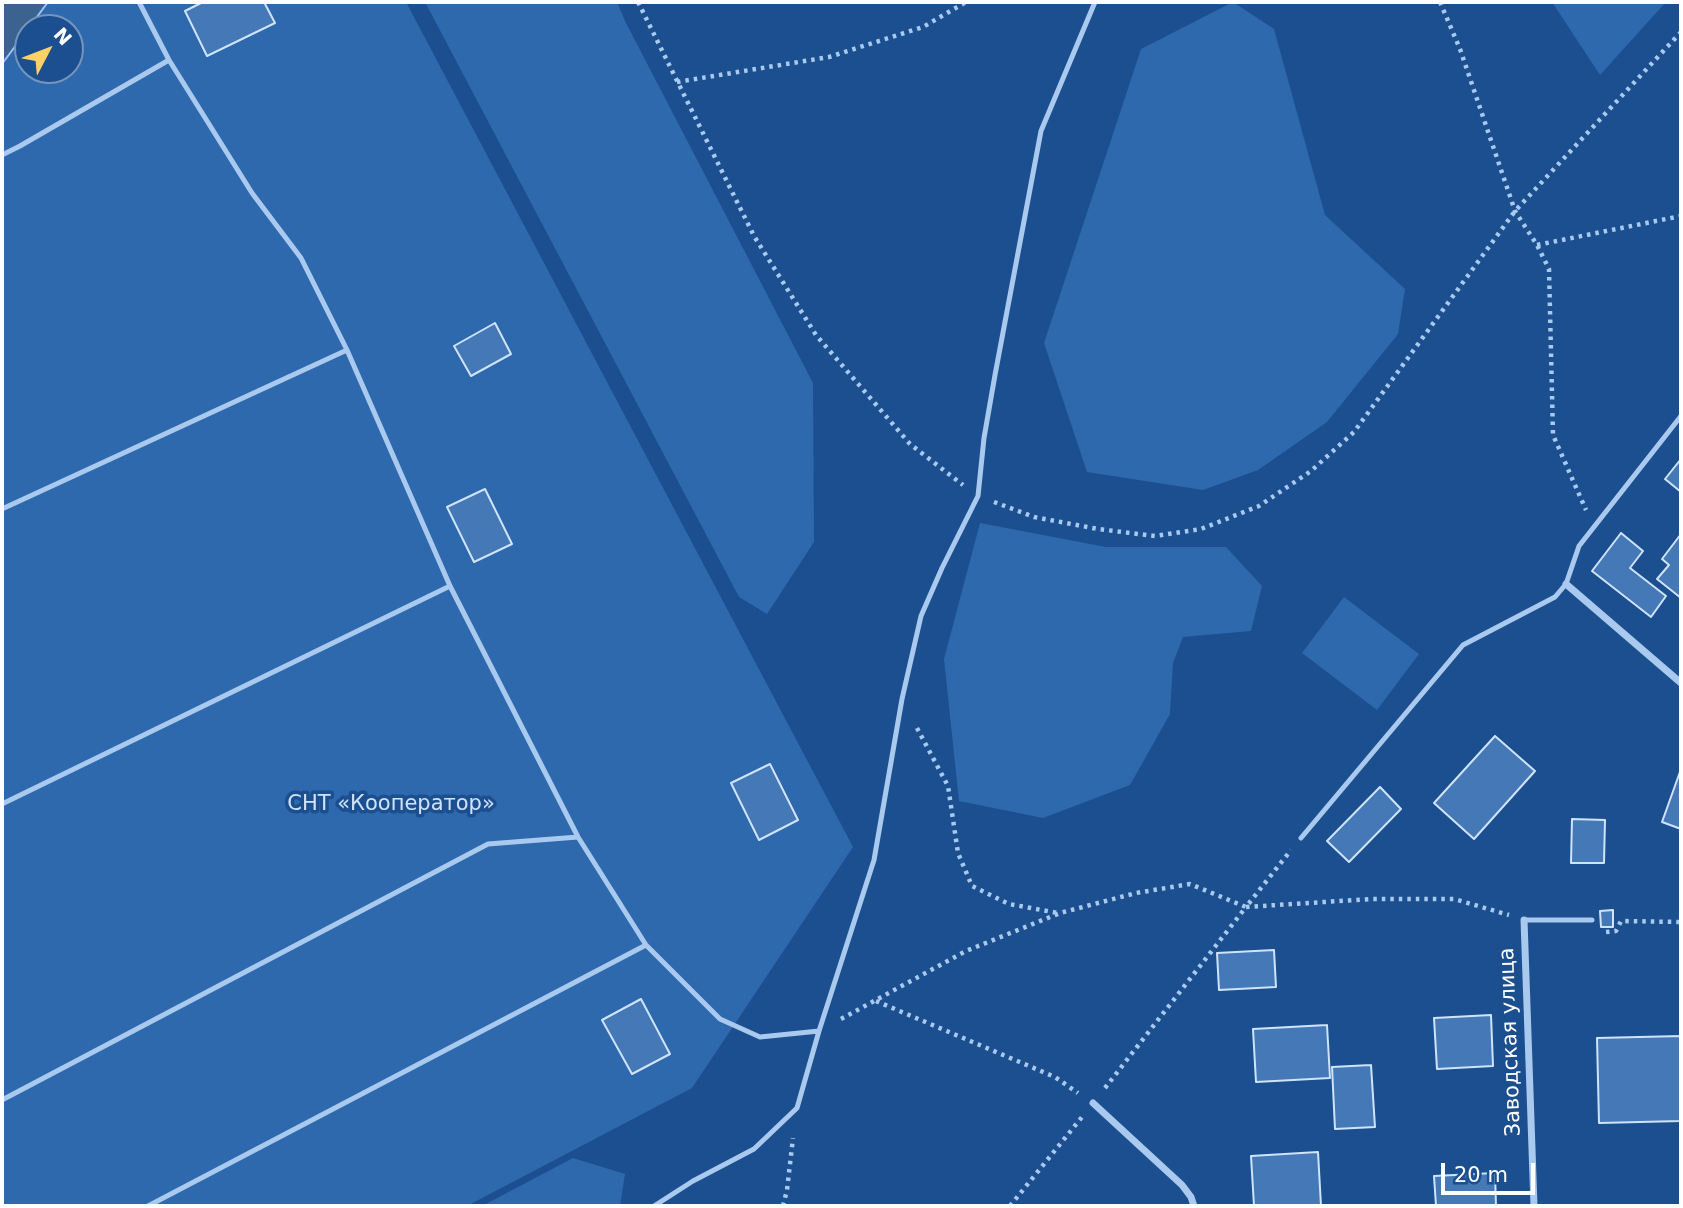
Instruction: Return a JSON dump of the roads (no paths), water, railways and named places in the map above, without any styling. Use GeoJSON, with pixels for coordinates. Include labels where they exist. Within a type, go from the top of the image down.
{"type":"FeatureCollection","features":[{"type":"Feature","properties":{"kind":"street"},"geometry":{"type":"LineString","coordinates":[[1566,584],[1681,683]]}},
{"type":"Feature","properties":{"kind":"street","name":"Заводская улица"},"geometry":{"type":"LineString","coordinates":[[1524,919],[1534,1206]]}},
{"type":"Feature","properties":{"kind":"street"},"geometry":{"type":"LineString","coordinates":[[1093,1103],[1182,1185],[1194,1206]]}},
{"type":"Feature","properties":{"kind":"lane"},"geometry":{"type":"LineString","coordinates":[[139,2],[169,60],[252,193],[301,258],[347,350],[450,586],[578,837],[646,944],[726,1022],[760,1037],[819,1031]]}},
{"type":"Feature","properties":{"kind":"lane"},"geometry":{"type":"LineString","coordinates":[[654,1206],[693,1181],[754,1149],[797,1108],[874,859],[902,699],[921,616],[978,496],[995,375],[1041,131],[1095,2]]}},
{"type":"Feature","properties":{"kind":"lane"},"geometry":{"type":"LineString","coordinates":[[2,155],[169,60]]}},
{"type":"Feature","properties":{"kind":"lane"},"geometry":{"type":"LineString","coordinates":[[2,509],[347,350]]}},
{"type":"Feature","properties":{"kind":"lane"},"geometry":{"type":"LineString","coordinates":[[1301,838],[1463,645],[1555,597],[1566,584],[1579,546],[1681,416]]}},
{"type":"Feature","properties":{"kind":"lane"},"geometry":{"type":"LineString","coordinates":[[2,804],[450,586]]}},
{"type":"Feature","properties":{"kind":"lane"},"geometry":{"type":"LineString","coordinates":[[2,1100],[488,844],[578,837]]}},
{"type":"Feature","properties":{"kind":"lane"},"geometry":{"type":"LineString","coordinates":[[1524,919],[1592,920]]}},
{"type":"Feature","properties":{"kind":"lane"},"geometry":{"type":"LineString","coordinates":[[148,1206],[646,944]]}},
{"type":"Feature","properties":{"kind":"park label","name":"СНТ «Кооператор»"},"geometry":{"type":"Point","coordinates":[391,805]}}]}
